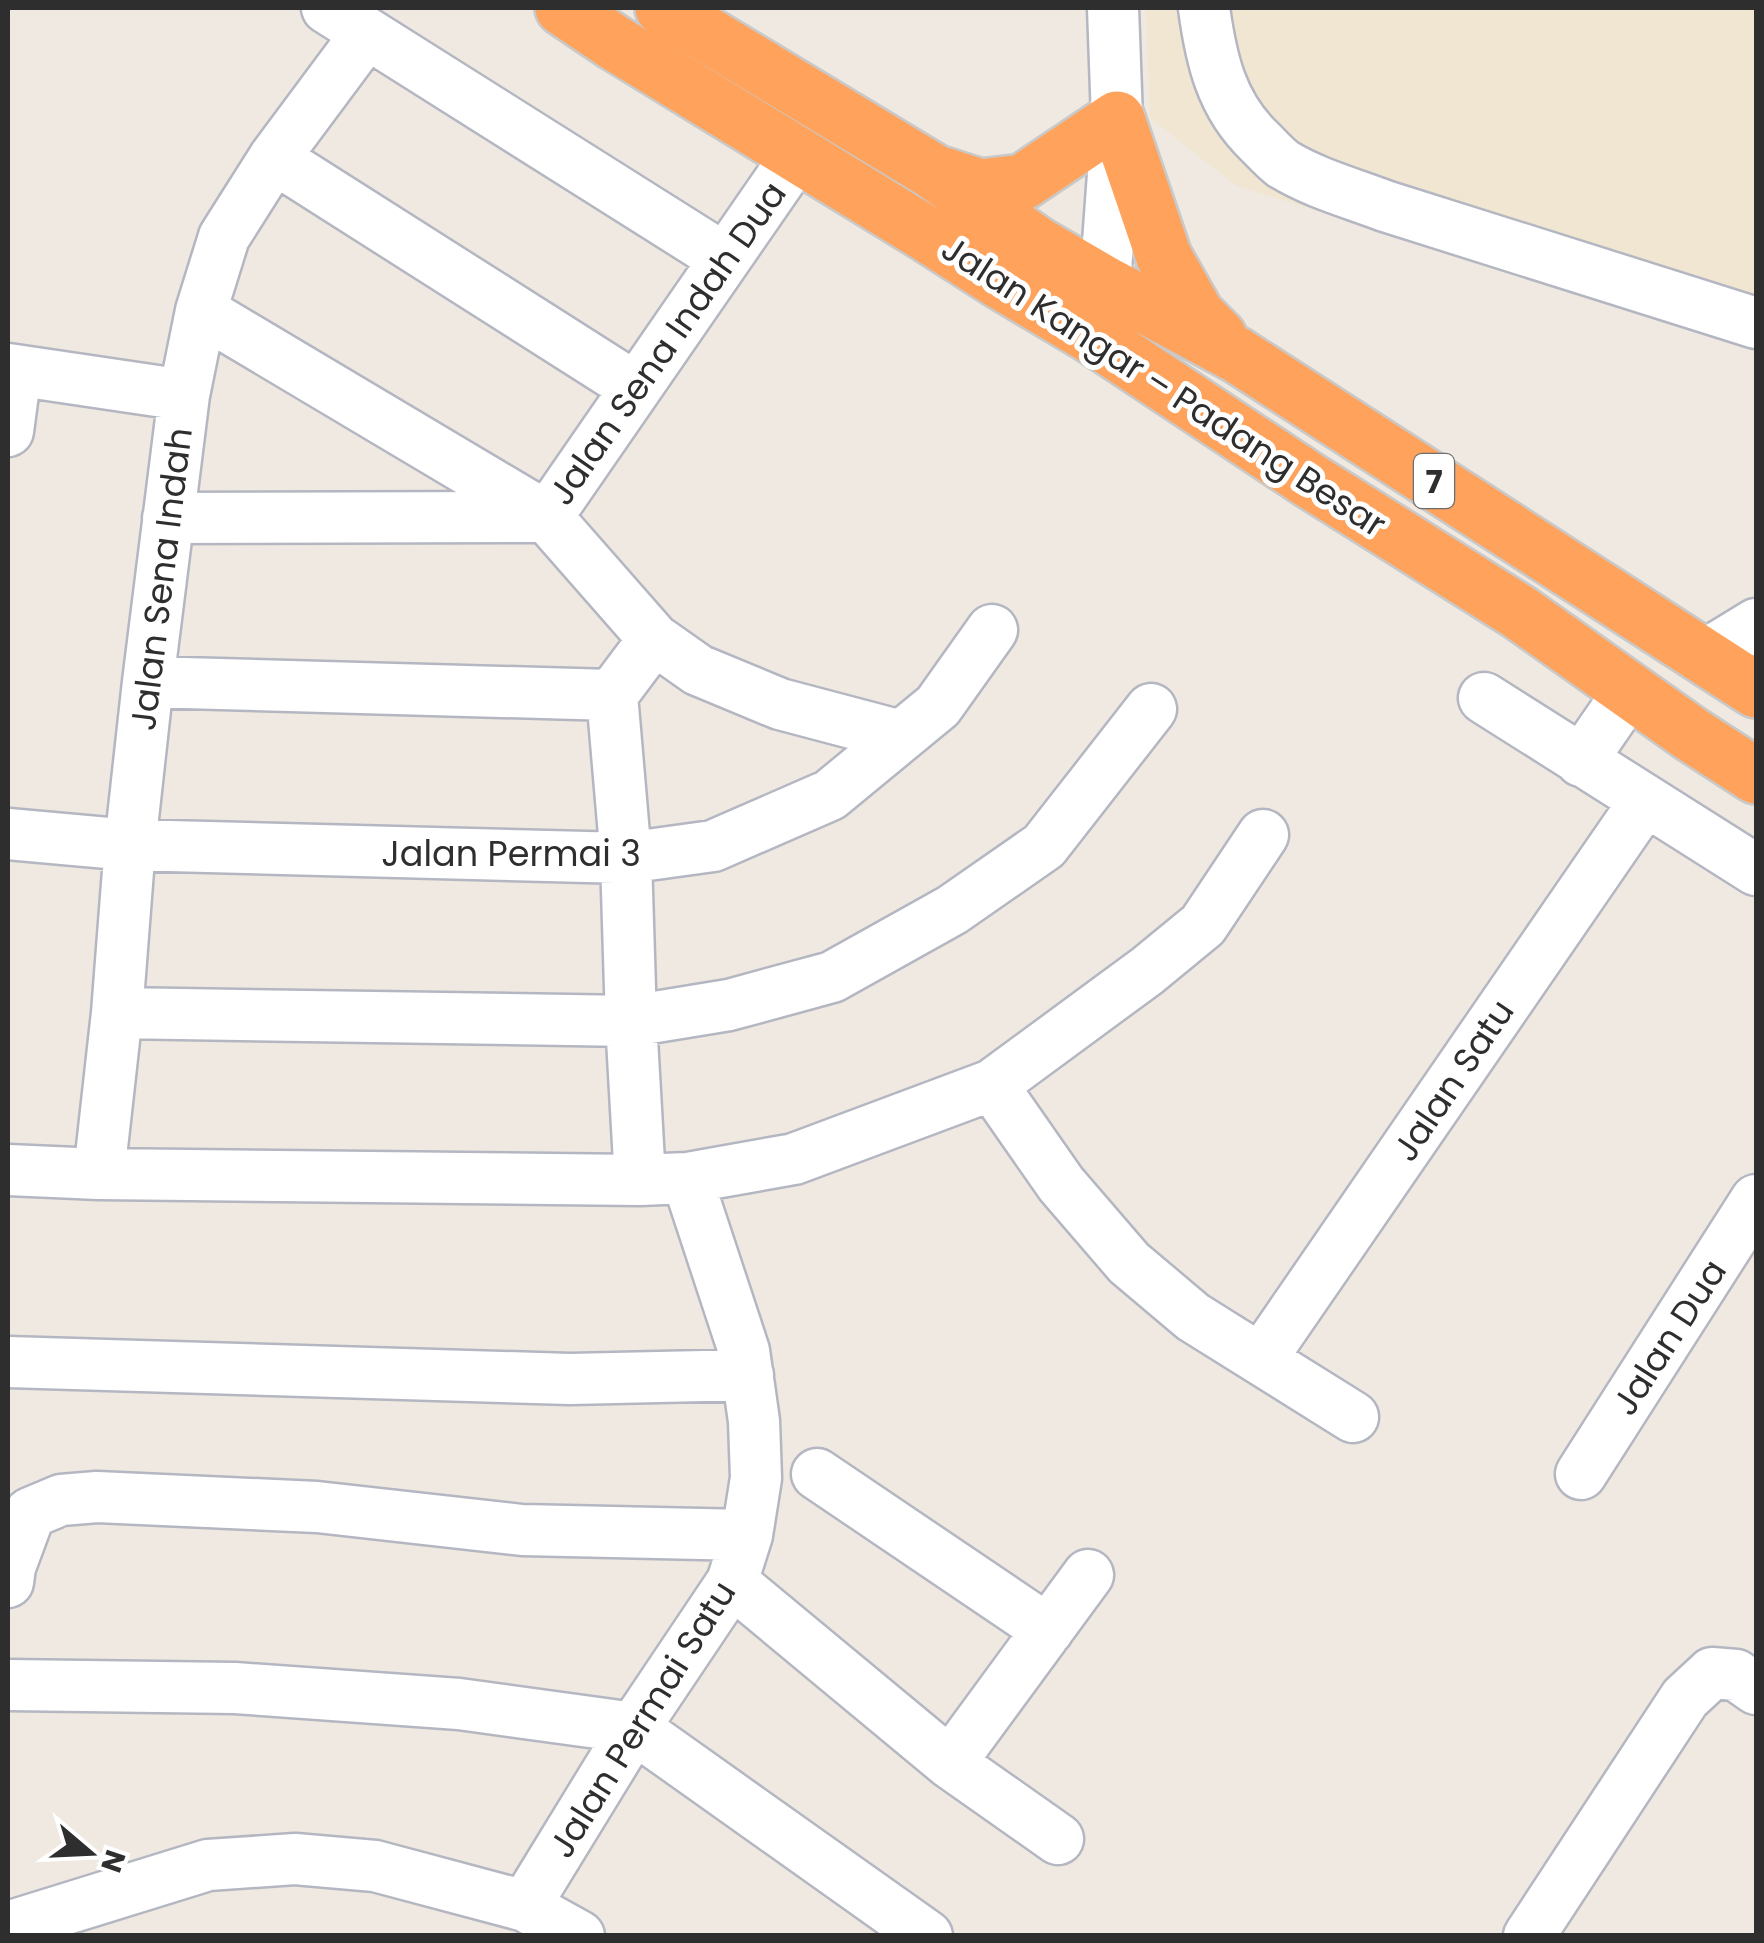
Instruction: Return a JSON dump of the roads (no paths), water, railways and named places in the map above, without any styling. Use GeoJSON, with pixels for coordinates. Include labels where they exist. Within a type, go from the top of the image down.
{"type":"FeatureCollection","features":[{"type":"Feature","properties":{"kind":"highway","name":"Jalan Kangar – Padang Besar"},"geometry":{"type":"LineString","coordinates":[[563,8],[1089,334],[1309,480],[1519,612],[1756,776]]}},
{"type":"Feature","properties":{"kind":"highway","name":"Jalan Kangar – Padang Besar"},"geometry":{"type":"LineString","coordinates":[[663,8],[931,170],[1038,245],[1238,354],[1756,690]]}},
{"type":"Feature","properties":{"kind":"highway"},"geometry":{"type":"LineString","coordinates":[[931,170],[980,187],[1022,182],[1117,119],[1150,220],[1180,289],[1197,316],[1238,354]]}},
{"type":"Feature","properties":{"kind":"highway"},"geometry":{"type":"LineString","coordinates":[[1000,281],[1084,293],[1104,284],[1135,352],[1154,377]]}},
{"type":"Feature","properties":{"kind":"street"},"geometry":{"type":"LineString","coordinates":[[1104,284],[1117,119],[1114,8]]}},
{"type":"Feature","properties":{"kind":"street"},"geometry":{"type":"LineString","coordinates":[[1204,8],[1210,49],[1226,99],[1252,134],[1281,162],[1324,184],[1385,206],[1756,323]]}},
{"type":"Feature","properties":{"kind":"street"},"geometry":{"type":"LineString","coordinates":[[347,20],[726,259]]}},
{"type":"Feature","properties":{"kind":"street","name":"Jalan Sena Indah"},"geometry":{"type":"LineString","coordinates":[[99,1174],[148,682],[184,395],[201,310],[224,237],[274,158],[347,20]]}},
{"type":"Feature","properties":{"kind":"street","name":"Jalan Sena Indah Dua"},"geometry":{"type":"LineString","coordinates":[[168,518],[546,517],[797,154]]}},
{"type":"Feature","properties":{"kind":"street"},"geometry":{"type":"LineString","coordinates":[[274,158],[636,388]]}},
{"type":"Feature","properties":{"kind":"street"},"geometry":{"type":"LineString","coordinates":[[201,310],[546,517],[654,639],[698,670],[780,704],[902,736]]}},
{"type":"Feature","properties":{"kind":"street"},"geometry":{"type":"LineString","coordinates":[[8,431],[12,370],[184,395]]}},
{"type":"Feature","properties":{"kind":"street"},"geometry":{"type":"LineString","coordinates":[[1702,657],[1756,624]]}},
{"type":"Feature","properties":{"kind":"street","name":"Jalan Permai 3"},"geometry":{"type":"LineString","coordinates":[[8,834],[130,845],[626,858],[713,846],[830,794],[938,706],[992,630]]}},
{"type":"Feature","properties":{"kind":"street"},"geometry":{"type":"LineString","coordinates":[[148,682],[612,695],[654,639]]}},
{"type":"Feature","properties":{"kind":"street"},"geometry":{"type":"LineString","coordinates":[[1581,760],[1630,690]]}},
{"type":"Feature","properties":{"kind":"street","name":"Jalan Permai Satu"},"geometry":{"type":"LineString","coordinates":[[524,1906],[634,1728],[732,1582],[747,1535],[756,1478],[754,1421],[744,1350],[663,1180],[631,1021],[626,858],[612,695]]}},
{"type":"Feature","properties":{"kind":"street"},"geometry":{"type":"LineString","coordinates":[[1484,698],[1756,870]]}},
{"type":"Feature","properties":{"kind":"street"},"geometry":{"type":"LineString","coordinates":[[117,1013],[631,1021],[729,1005],[832,978],[952,910],[1044,846],[1150,709]]}},
{"type":"Feature","properties":{"kind":"street","name":"Jalan Satu"},"geometry":{"type":"LineString","coordinates":[[1262,1359],[1644,801]]}},
{"type":"Feature","properties":{"kind":"street"},"geometry":{"type":"LineString","coordinates":[[8,1170],[663,1180],[794,1159],[992,1084],[1202,926],[1263,835]]}},
{"type":"Feature","properties":{"kind":"street"},"geometry":{"type":"LineString","coordinates":[[992,1084],[1061,1184],[1129,1263],[1193,1317],[1352,1416]]}},
{"type":"Feature","properties":{"kind":"street","name":"Jalan Dua"},"geometry":{"type":"LineString","coordinates":[[1581,1474],[1756,1200]]}},
{"type":"Feature","properties":{"kind":"street"},"geometry":{"type":"LineString","coordinates":[[8,1362],[570,1380],[748,1375]]}},
{"type":"Feature","properties":{"kind":"street"},"geometry":{"type":"LineString","coordinates":[[816,1474],[1048,1630]]}},
{"type":"Feature","properties":{"kind":"street"},"geometry":{"type":"LineString","coordinates":[[8,1582],[30,1513],[61,1500],[97,1497],[317,1508],[522,1530],[747,1535]]}},
{"type":"Feature","properties":{"kind":"street"},"geometry":{"type":"LineString","coordinates":[[950,1763],[1088,1575]]}},
{"type":"Feature","properties":{"kind":"street"},"geometry":{"type":"LineString","coordinates":[[732,1582],[950,1763],[1058,1839]]}},
{"type":"Feature","properties":{"kind":"street"},"geometry":{"type":"LineString","coordinates":[[1529,1936],[1686,1698],[1712,1673],[1736,1675],[1756,1689]]}},
{"type":"Feature","properties":{"kind":"street"},"geometry":{"type":"LineString","coordinates":[[8,1685],[272,1691],[459,1704],[634,1728],[927,1936]]}},
{"type":"Feature","properties":{"kind":"street"},"geometry":{"type":"LineString","coordinates":[[17,1929],[208,1865],[295,1859],[375,1866],[524,1906],[579,1936]]}}]}
